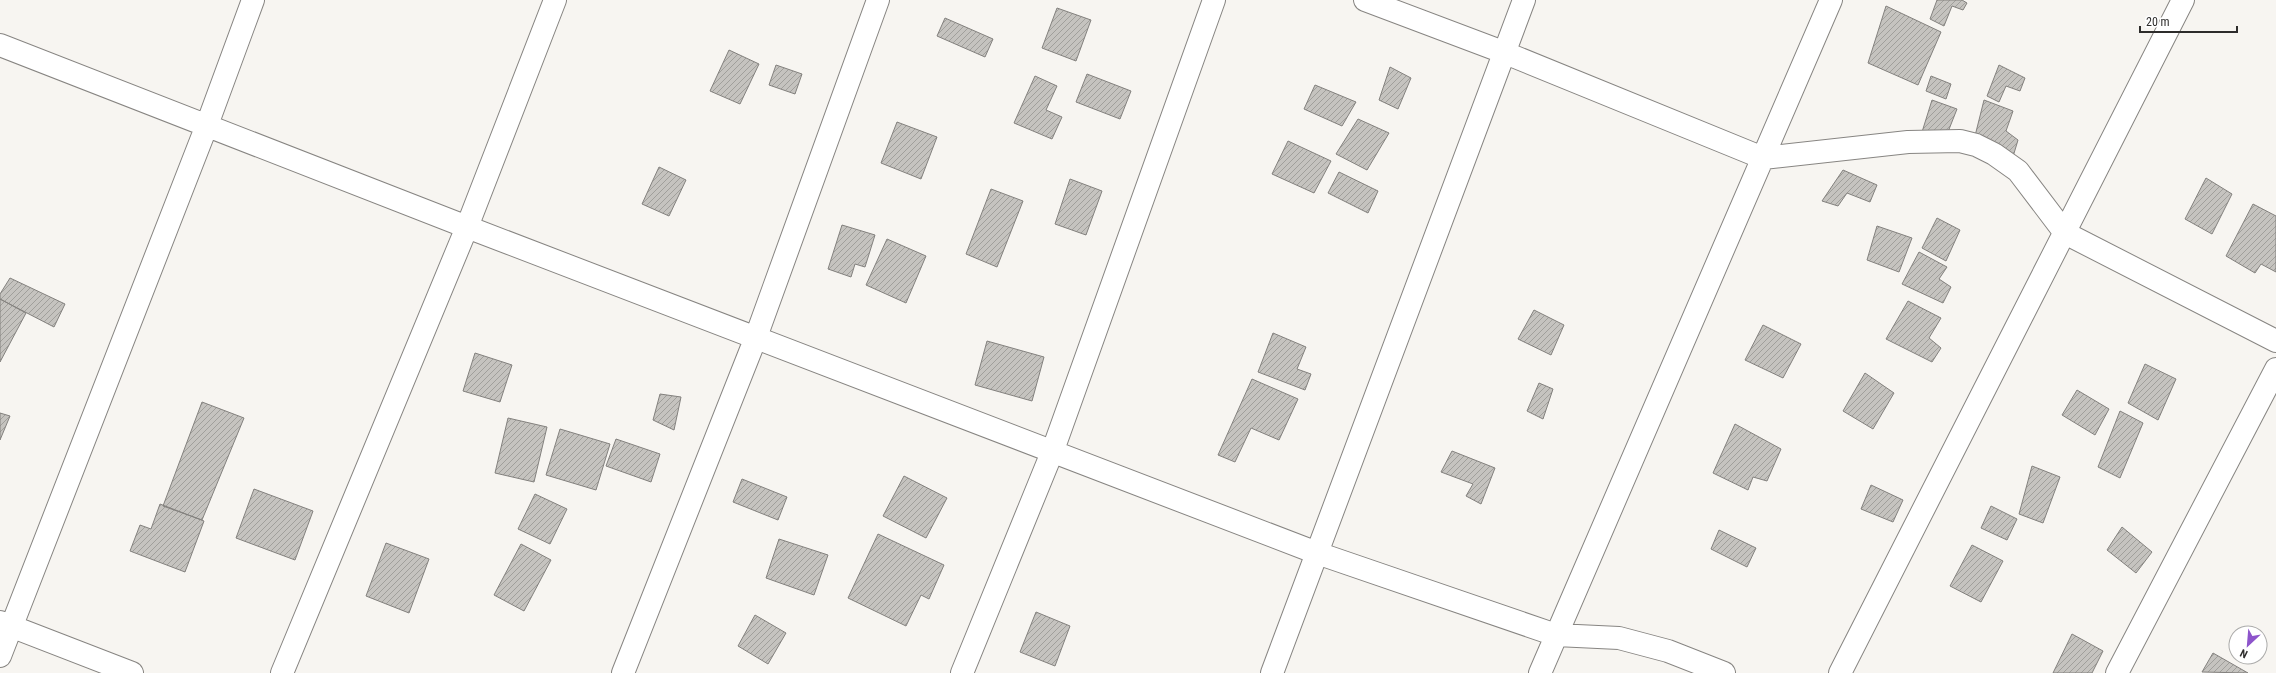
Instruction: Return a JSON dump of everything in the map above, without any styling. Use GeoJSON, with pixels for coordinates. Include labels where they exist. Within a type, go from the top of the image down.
{"type":"FeatureCollection","features":[{"type":"Feature","properties":{"kind":"street"},"geometry":{"type":"LineString","coordinates":[[0,656],[6,625],[207,126],[253,0]]}},
{"type":"Feature","properties":{"kind":"street"},"geometry":{"type":"LineString","coordinates":[[282,673],[467,227],[555,0]]}},
{"type":"Feature","properties":{"kind":"street"},"geometry":{"type":"LineString","coordinates":[[623,673],[756,337],[878,0]]}},
{"type":"Feature","properties":{"kind":"street"},"geometry":{"type":"LineString","coordinates":[[962,673],[1053,450],[1214,0]]}},
{"type":"Feature","properties":{"kind":"street"},"geometry":{"type":"LineString","coordinates":[[1365,0],[1503,52],[1763,158],[1908,142],[1960,141],[1976,145],[1994,154],[2018,171],[2065,233],[2276,341]]}},
{"type":"Feature","properties":{"kind":"street"},"geometry":{"type":"LineString","coordinates":[[1272,673],[1503,52],[1524,0]]}},
{"type":"Feature","properties":{"kind":"street"},"geometry":{"type":"LineString","coordinates":[[1540,673],[1831,0]]}},
{"type":"Feature","properties":{"kind":"street"},"geometry":{"type":"LineString","coordinates":[[1840,673],[2183,0]]}},
{"type":"Feature","properties":{"kind":"street"},"geometry":{"type":"LineString","coordinates":[[0,45],[467,227],[1053,450],[1317,553],[1556,635],[1619,638],[1668,651],[1724,673]]}},
{"type":"Feature","properties":{"kind":"street"},"geometry":{"type":"LineString","coordinates":[[2117,673],[2276,369]]}},
{"type":"Feature","properties":{"kind":"street"},"geometry":{"type":"LineString","coordinates":[[6,625],[132,673]]}},
{"type":"Feature","properties":{"kind":"building"},"geometry":{"type":"Polygon","coordinates":[[[1937,0],[1962,0],[1967,3],[1963,10],[1952,6],[1944,26],[1930,19],[1937,0]]]}},
{"type":"Feature","properties":{"kind":"building"},"geometry":{"type":"Polygon","coordinates":[[[1886,6],[1941,32],[1918,85],[1868,63],[1886,6]]]}},
{"type":"Feature","properties":{"kind":"building"},"geometry":{"type":"Polygon","coordinates":[[[1057,8],[1091,20],[1076,61],[1042,48],[1057,8]]]}},
{"type":"Feature","properties":{"kind":"building"},"geometry":{"type":"Polygon","coordinates":[[[945,18],[993,39],[985,57],[937,36],[945,18]]]}},
{"type":"Feature","properties":{"kind":"building"},"geometry":{"type":"Polygon","coordinates":[[[729,50],[759,64],[740,104],[710,91],[729,50]]]}},
{"type":"Feature","properties":{"kind":"building"},"geometry":{"type":"Polygon","coordinates":[[[776,65],[802,74],[795,94],[769,85],[776,65]]]}},
{"type":"Feature","properties":{"kind":"building"},"geometry":{"type":"Polygon","coordinates":[[[1999,65],[2025,78],[2020,91],[2006,86],[1999,102],[1987,96],[1999,65]]]}},
{"type":"Feature","properties":{"kind":"building"},"geometry":{"type":"Polygon","coordinates":[[[1390,67],[1411,78],[1398,109],[1379,100],[1390,67]]]}},
{"type":"Feature","properties":{"kind":"building"},"geometry":{"type":"Polygon","coordinates":[[[1087,74],[1131,91],[1120,119],[1076,102],[1087,74]]]}},
{"type":"Feature","properties":{"kind":"building"},"geometry":{"type":"Polygon","coordinates":[[[1035,76],[1057,86],[1046,110],[1062,117],[1052,139],[1014,123],[1035,76]]]}},
{"type":"Feature","properties":{"kind":"building"},"geometry":{"type":"Polygon","coordinates":[[[1931,76],[1951,84],[1946,99],[1926,91],[1931,76]]]}},
{"type":"Feature","properties":{"kind":"building"},"geometry":{"type":"Polygon","coordinates":[[[1315,85],[1356,102],[1342,126],[1304,109],[1315,85]]]}},
{"type":"Feature","properties":{"kind":"building"},"geometry":{"type":"Polygon","coordinates":[[[1932,100],[1957,109],[1946,137],[1922,132],[1932,100]]]}},
{"type":"Feature","properties":{"kind":"building"},"geometry":{"type":"Polygon","coordinates":[[[1984,100],[2013,111],[2006,131],[2018,140],[2012,160],[1974,140],[1984,100]]]}},
{"type":"Feature","properties":{"kind":"building"},"geometry":{"type":"Polygon","coordinates":[[[1358,119],[1389,133],[1367,170],[1336,154],[1358,119]]]}},
{"type":"Feature","properties":{"kind":"building"},"geometry":{"type":"Polygon","coordinates":[[[897,122],[937,137],[921,179],[881,163],[897,122]]]}},
{"type":"Feature","properties":{"kind":"building"},"geometry":{"type":"Polygon","coordinates":[[[1288,141],[1331,161],[1314,193],[1272,174],[1288,141]]]}},
{"type":"Feature","properties":{"kind":"building"},"geometry":{"type":"Polygon","coordinates":[[[659,167],[686,180],[669,216],[642,204],[659,167]]]}},
{"type":"Feature","properties":{"kind":"building"},"geometry":{"type":"Polygon","coordinates":[[[1843,170],[1877,185],[1870,202],[1847,193],[1838,206],[1822,201],[1843,170]]]}},
{"type":"Feature","properties":{"kind":"building"},"geometry":{"type":"Polygon","coordinates":[[[1339,172],[1378,191],[1368,213],[1328,193],[1339,172]]]}},
{"type":"Feature","properties":{"kind":"building"},"geometry":{"type":"Polygon","coordinates":[[[2206,178],[2232,194],[2212,234],[2185,219],[2206,178]]]}},
{"type":"Feature","properties":{"kind":"building"},"geometry":{"type":"Polygon","coordinates":[[[1070,179],[1102,191],[1086,235],[1055,224],[1070,179]]]}},
{"type":"Feature","properties":{"kind":"building"},"geometry":{"type":"Polygon","coordinates":[[[991,189],[1023,201],[997,267],[966,254],[991,189]]]}},
{"type":"Feature","properties":{"kind":"building"},"geometry":{"type":"Polygon","coordinates":[[[2253,204],[2276,216],[2276,272],[2261,264],[2255,273],[2226,256],[2253,204]]]}},
{"type":"Feature","properties":{"kind":"building"},"geometry":{"type":"Polygon","coordinates":[[[1937,218],[1960,230],[1946,261],[1922,248],[1937,218]]]}},
{"type":"Feature","properties":{"kind":"building"},"geometry":{"type":"Polygon","coordinates":[[[842,225],[875,235],[865,267],[855,264],[851,277],[828,269],[842,225]]]}},
{"type":"Feature","properties":{"kind":"building"},"geometry":{"type":"Polygon","coordinates":[[[1877,226],[1912,238],[1899,272],[1867,260],[1877,226]]]}},
{"type":"Feature","properties":{"kind":"building"},"geometry":{"type":"Polygon","coordinates":[[[887,239],[926,256],[906,303],[866,285],[887,239]]]}},
{"type":"Feature","properties":{"kind":"building"},"geometry":{"type":"Polygon","coordinates":[[[1919,252],[1947,267],[1939,279],[1951,287],[1943,303],[1902,284],[1919,252]]]}},
{"type":"Feature","properties":{"kind":"building"},"geometry":{"type":"Polygon","coordinates":[[[10,278],[65,304],[54,327],[0,299],[0,294],[10,278]]]}},
{"type":"Feature","properties":{"kind":"building"},"geometry":{"type":"Polygon","coordinates":[[[0,299],[26,313],[0,362],[0,299]]]}},
{"type":"Feature","properties":{"kind":"building"},"geometry":{"type":"Polygon","coordinates":[[[1908,301],[1941,318],[1929,338],[1941,348],[1932,362],[1886,339],[1908,301]]]}},
{"type":"Feature","properties":{"kind":"building"},"geometry":{"type":"Polygon","coordinates":[[[1534,310],[1564,325],[1551,355],[1518,339],[1534,310]]]}},
{"type":"Feature","properties":{"kind":"building"},"geometry":{"type":"Polygon","coordinates":[[[1763,325],[1801,344],[1783,378],[1745,360],[1763,325]]]}},
{"type":"Feature","properties":{"kind":"building"},"geometry":{"type":"Polygon","coordinates":[[[1273,333],[1306,347],[1297,369],[1311,374],[1305,390],[1258,372],[1273,333]]]}},
{"type":"Feature","properties":{"kind":"building"},"geometry":{"type":"Polygon","coordinates":[[[987,341],[1044,357],[1032,401],[975,385],[987,341]]]}},
{"type":"Feature","properties":{"kind":"building"},"geometry":{"type":"Polygon","coordinates":[[[475,353],[512,365],[500,402],[463,391],[475,353]]]}},
{"type":"Feature","properties":{"kind":"building"},"geometry":{"type":"Polygon","coordinates":[[[2145,364],[2176,379],[2158,420],[2128,403],[2145,364]]]}},
{"type":"Feature","properties":{"kind":"building"},"geometry":{"type":"Polygon","coordinates":[[[1865,373],[1894,393],[1873,429],[1843,411],[1865,373]]]}},
{"type":"Feature","properties":{"kind":"building"},"geometry":{"type":"Polygon","coordinates":[[[1252,379],[1298,399],[1279,440],[1251,428],[1235,462],[1218,455],[1252,379]]]}},
{"type":"Feature","properties":{"kind":"building"},"geometry":{"type":"Polygon","coordinates":[[[1539,383],[1553,389],[1543,419],[1527,411],[1539,383]]]}},
{"type":"Feature","properties":{"kind":"building"},"geometry":{"type":"Polygon","coordinates":[[[2077,390],[2109,409],[2095,435],[2062,415],[2077,390]]]}},
{"type":"Feature","properties":{"kind":"building"},"geometry":{"type":"Polygon","coordinates":[[[660,394],[681,397],[674,430],[653,420],[660,394]]]}},
{"type":"Feature","properties":{"kind":"building"},"geometry":{"type":"Polygon","coordinates":[[[202,402],[244,418],[202,520],[163,506],[202,402]]]}},
{"type":"Feature","properties":{"kind":"building"},"geometry":{"type":"Polygon","coordinates":[[[2120,411],[2143,423],[2120,478],[2098,467],[2120,411]]]}},
{"type":"Feature","properties":{"kind":"building"},"geometry":{"type":"Polygon","coordinates":[[[0,413],[10,416],[0,440],[0,413]]]}},
{"type":"Feature","properties":{"kind":"building"},"geometry":{"type":"Polygon","coordinates":[[[508,418],[547,427],[534,482],[495,473],[508,418]]]}},
{"type":"Feature","properties":{"kind":"building"},"geometry":{"type":"Polygon","coordinates":[[[1735,424],[1781,449],[1767,481],[1753,477],[1748,490],[1713,473],[1735,424]]]}},
{"type":"Feature","properties":{"kind":"building"},"geometry":{"type":"Polygon","coordinates":[[[560,429],[610,444],[596,490],[546,475],[560,429]]]}},
{"type":"Feature","properties":{"kind":"building"},"geometry":{"type":"Polygon","coordinates":[[[616,439],[660,454],[651,482],[606,466],[616,439]]]}},
{"type":"Feature","properties":{"kind":"building"},"geometry":{"type":"Polygon","coordinates":[[[1452,451],[1495,468],[1481,504],[1466,496],[1473,484],[1441,472],[1452,451]]]}},
{"type":"Feature","properties":{"kind":"building"},"geometry":{"type":"Polygon","coordinates":[[[2032,466],[2060,477],[2043,523],[2019,514],[2032,466]]]}},
{"type":"Feature","properties":{"kind":"building"},"geometry":{"type":"Polygon","coordinates":[[[904,476],[947,498],[926,538],[883,516],[904,476]]]}},
{"type":"Feature","properties":{"kind":"building"},"geometry":{"type":"Polygon","coordinates":[[[742,479],[787,497],[778,520],[733,502],[742,479]]]}},
{"type":"Feature","properties":{"kind":"building"},"geometry":{"type":"Polygon","coordinates":[[[1871,485],[1903,500],[1893,522],[1861,509],[1871,485]]]}},
{"type":"Feature","properties":{"kind":"building"},"geometry":{"type":"Polygon","coordinates":[[[254,489],[313,511],[295,560],[236,538],[254,489]]]}},
{"type":"Feature","properties":{"kind":"building"},"geometry":{"type":"Polygon","coordinates":[[[535,494],[567,509],[550,544],[518,529],[535,494]]]}},
{"type":"Feature","properties":{"kind":"building"},"geometry":{"type":"Polygon","coordinates":[[[160,504],[204,521],[185,572],[130,551],[140,525],[151,529],[160,504]]]}},
{"type":"Feature","properties":{"kind":"building"},"geometry":{"type":"Polygon","coordinates":[[[1991,506],[2017,519],[2007,540],[1981,528],[1991,506]]]}},
{"type":"Feature","properties":{"kind":"building"},"geometry":{"type":"Polygon","coordinates":[[[2122,527],[2152,552],[2136,573],[2107,550],[2122,527]]]}},
{"type":"Feature","properties":{"kind":"building"},"geometry":{"type":"Polygon","coordinates":[[[1719,530],[1756,548],[1747,567],[1711,549],[1719,530]]]}},
{"type":"Feature","properties":{"kind":"building"},"geometry":{"type":"Polygon","coordinates":[[[878,534],[944,565],[929,599],[921,595],[906,626],[848,598],[878,534]]]}},
{"type":"Feature","properties":{"kind":"building"},"geometry":{"type":"Polygon","coordinates":[[[779,539],[828,555],[814,595],[766,578],[779,539]]]}},
{"type":"Feature","properties":{"kind":"building"},"geometry":{"type":"Polygon","coordinates":[[[386,543],[429,559],[409,613],[366,596],[386,543]]]}},
{"type":"Feature","properties":{"kind":"building"},"geometry":{"type":"Polygon","coordinates":[[[521,544],[551,560],[524,611],[494,595],[521,544]]]}},
{"type":"Feature","properties":{"kind":"building"},"geometry":{"type":"Polygon","coordinates":[[[1972,545],[2003,561],[1981,602],[1950,586],[1972,545]]]}},
{"type":"Feature","properties":{"kind":"building"},"geometry":{"type":"Polygon","coordinates":[[[1036,612],[1070,626],[1055,666],[1020,652],[1036,612]]]}},
{"type":"Feature","properties":{"kind":"building"},"geometry":{"type":"Polygon","coordinates":[[[755,615],[786,633],[768,664],[738,646],[755,615]]]}},
{"type":"Feature","properties":{"kind":"building"},"geometry":{"type":"Polygon","coordinates":[[[2072,634],[2103,651],[2092,673],[2053,673],[2072,634]]]}},
{"type":"Feature","properties":{"kind":"building"},"geometry":{"type":"Polygon","coordinates":[[[2213,653],[2228,662],[2228,665],[2234,665],[2248,673],[2202,672],[2213,653]]]}}]}
